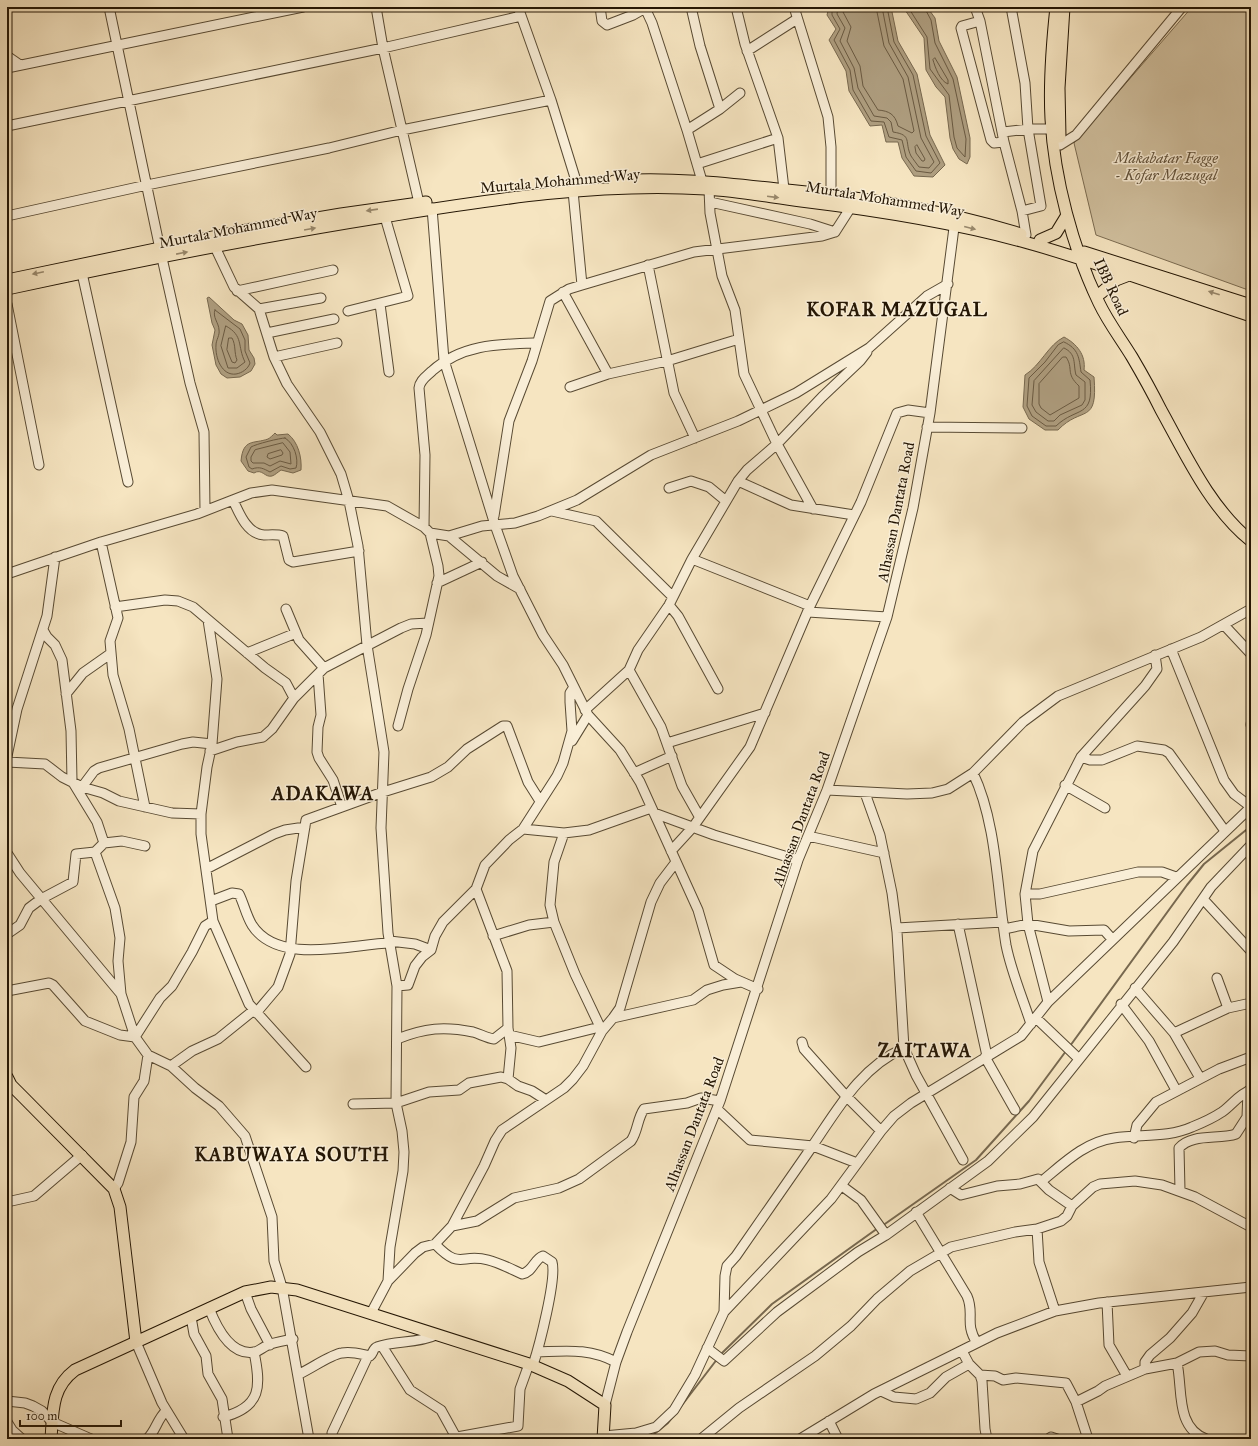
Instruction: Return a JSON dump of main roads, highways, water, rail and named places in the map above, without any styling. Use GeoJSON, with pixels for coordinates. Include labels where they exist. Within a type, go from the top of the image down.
{"type":"FeatureCollection","features":[{"type":"Feature","properties":{"kind":"main road","name":"IBB Road"},"geometry":{"type":"LineString","coordinates":[[1056,7],[1050,92],[1052,129],[1057,170],[1067,215],[1101,293],[1216,492],[1232,513],[1251,532]]}},
{"type":"Feature","properties":{"kind":"main road","name":"IBB Road"},"geometry":{"type":"LineString","coordinates":[[1064,7],[1059,88],[1060,145],[1068,187],[1094,292],[1104,314],[1132,357],[1194,469],[1225,516],[1251,541]]}},
{"type":"Feature","properties":{"kind":"main road","name":"Murtala Mohammed Way"},"geometry":{"type":"LineString","coordinates":[[7,289],[82,273],[293,222],[419,203],[634,180],[784,189],[831,194],[1026,235],[1085,256],[1129,275],[1251,316]]}},
{"type":"Feature","properties":{"kind":"main road","name":"Murtala Mohammed Way"},"geometry":{"type":"LineString","coordinates":[[705,185],[851,207],[955,220],[1085,256],[1251,305]]}},
{"type":"Feature","properties":{"kind":"main road","name":"Murtala Mohammed Way"},"geometry":{"type":"LineString","coordinates":[[7,280],[161,253],[215,247],[432,208],[575,187]]}},
{"type":"Feature","properties":{"kind":"main road"},"geometry":{"type":"LineString","coordinates":[[1040,240],[1056,233],[1067,215]]}},
{"type":"Feature","properties":{"kind":"main road"},"geometry":{"type":"LineString","coordinates":[[1101,293],[1116,280],[1129,275]]}},
{"type":"Feature","properties":{"kind":"main road"},"geometry":{"type":"LineString","coordinates":[[7,1077],[11,1085],[22,1097],[82,1155],[114,1189],[120,1207],[136,1342]]}},
{"type":"Feature","properties":{"kind":"main road"},"geometry":{"type":"LineString","coordinates":[[51,1439],[56,1394],[67,1376],[75,1370],[245,1292],[260,1288],[282,1287],[297,1290],[531,1364],[568,1381],[606,1405],[603,1437]]}},
{"type":"Feature","properties":{"kind":"water"},"geometry":{"type":"Polygon","coordinates":[[[829,7],[891,7],[898,41],[917,74],[930,135],[945,165],[933,177],[914,176],[902,158],[898,142],[886,142],[882,125],[870,126],[849,91],[846,71],[829,40],[836,29],[827,15],[829,7]]]}},
{"type":"Feature","properties":{"kind":"water"},"geometry":{"type":"Polygon","coordinates":[[[903,7],[927,7],[935,18],[939,41],[957,77],[970,138],[970,157],[967,164],[959,159],[953,149],[950,138],[945,97],[936,87],[926,70],[924,38],[903,7]]]}},
{"type":"Feature","properties":{"kind":"water"},"geometry":{"type":"Polygon","coordinates":[[[209,297],[234,320],[242,324],[248,335],[249,350],[254,358],[255,364],[251,371],[240,377],[227,378],[221,374],[216,365],[212,345],[215,330],[212,323],[207,298],[209,297]]]}},
{"type":"Feature","properties":{"kind":"water"},"geometry":{"type":"Polygon","coordinates":[[[1064,337],[1080,350],[1084,360],[1084,370],[1094,377],[1095,392],[1093,402],[1091,409],[1074,418],[1058,430],[1045,430],[1029,419],[1023,407],[1025,375],[1036,366],[1053,345],[1064,337]]]}},
{"type":"Feature","properties":{"kind":"water"},"geometry":{"type":"Polygon","coordinates":[[[275,433],[277,435],[288,434],[297,445],[301,460],[301,470],[293,473],[281,470],[273,476],[267,476],[261,472],[254,473],[248,471],[241,461],[244,449],[250,443],[268,439],[275,433]]]}},
{"type":"Feature","properties":{"kind":"waterway"},"geometry":{"type":"LineString","coordinates":[[1070,1046],[1187,885],[1204,864],[1251,826]]}},
{"type":"Feature","properties":{"kind":"waterway"},"geometry":{"type":"LineString","coordinates":[[882,1226],[976,1160],[1029,1101],[1066,1051]]}},
{"type":"Feature","properties":{"kind":"waterway"},"geometry":{"type":"LineString","coordinates":[[720,1355],[772,1304],[878,1228]]}},
{"type":"Feature","properties":{"kind":"waterway"},"geometry":{"type":"LineString","coordinates":[[679,1409],[718,1358]]}},
{"type":"Feature","properties":{"kind":"waterway"},"geometry":{"type":"LineString","coordinates":[[648,1439],[668,1423],[675,1414]]}},
{"type":"Feature","properties":{"kind":"district","name":"KOFAR MAZUGAL"},"geometry":{"type":"Point","coordinates":[897,309]}},
{"type":"Feature","properties":{"kind":"district","name":"ADAKAWA"},"geometry":{"type":"Point","coordinates":[323,793]}},
{"type":"Feature","properties":{"kind":"district","name":"ZAITAWA"},"geometry":{"type":"Point","coordinates":[925,1050]}},
{"type":"Feature","properties":{"kind":"district","name":"KABUWAYA SOUTH"},"geometry":{"type":"Point","coordinates":[292,1154]}},
{"type":"Feature","properties":{"kind":"park label","name":"Makabatar Fagge - Kofar Mazugal"},"geometry":{"type":"Point","coordinates":[1166,166]}}]}
